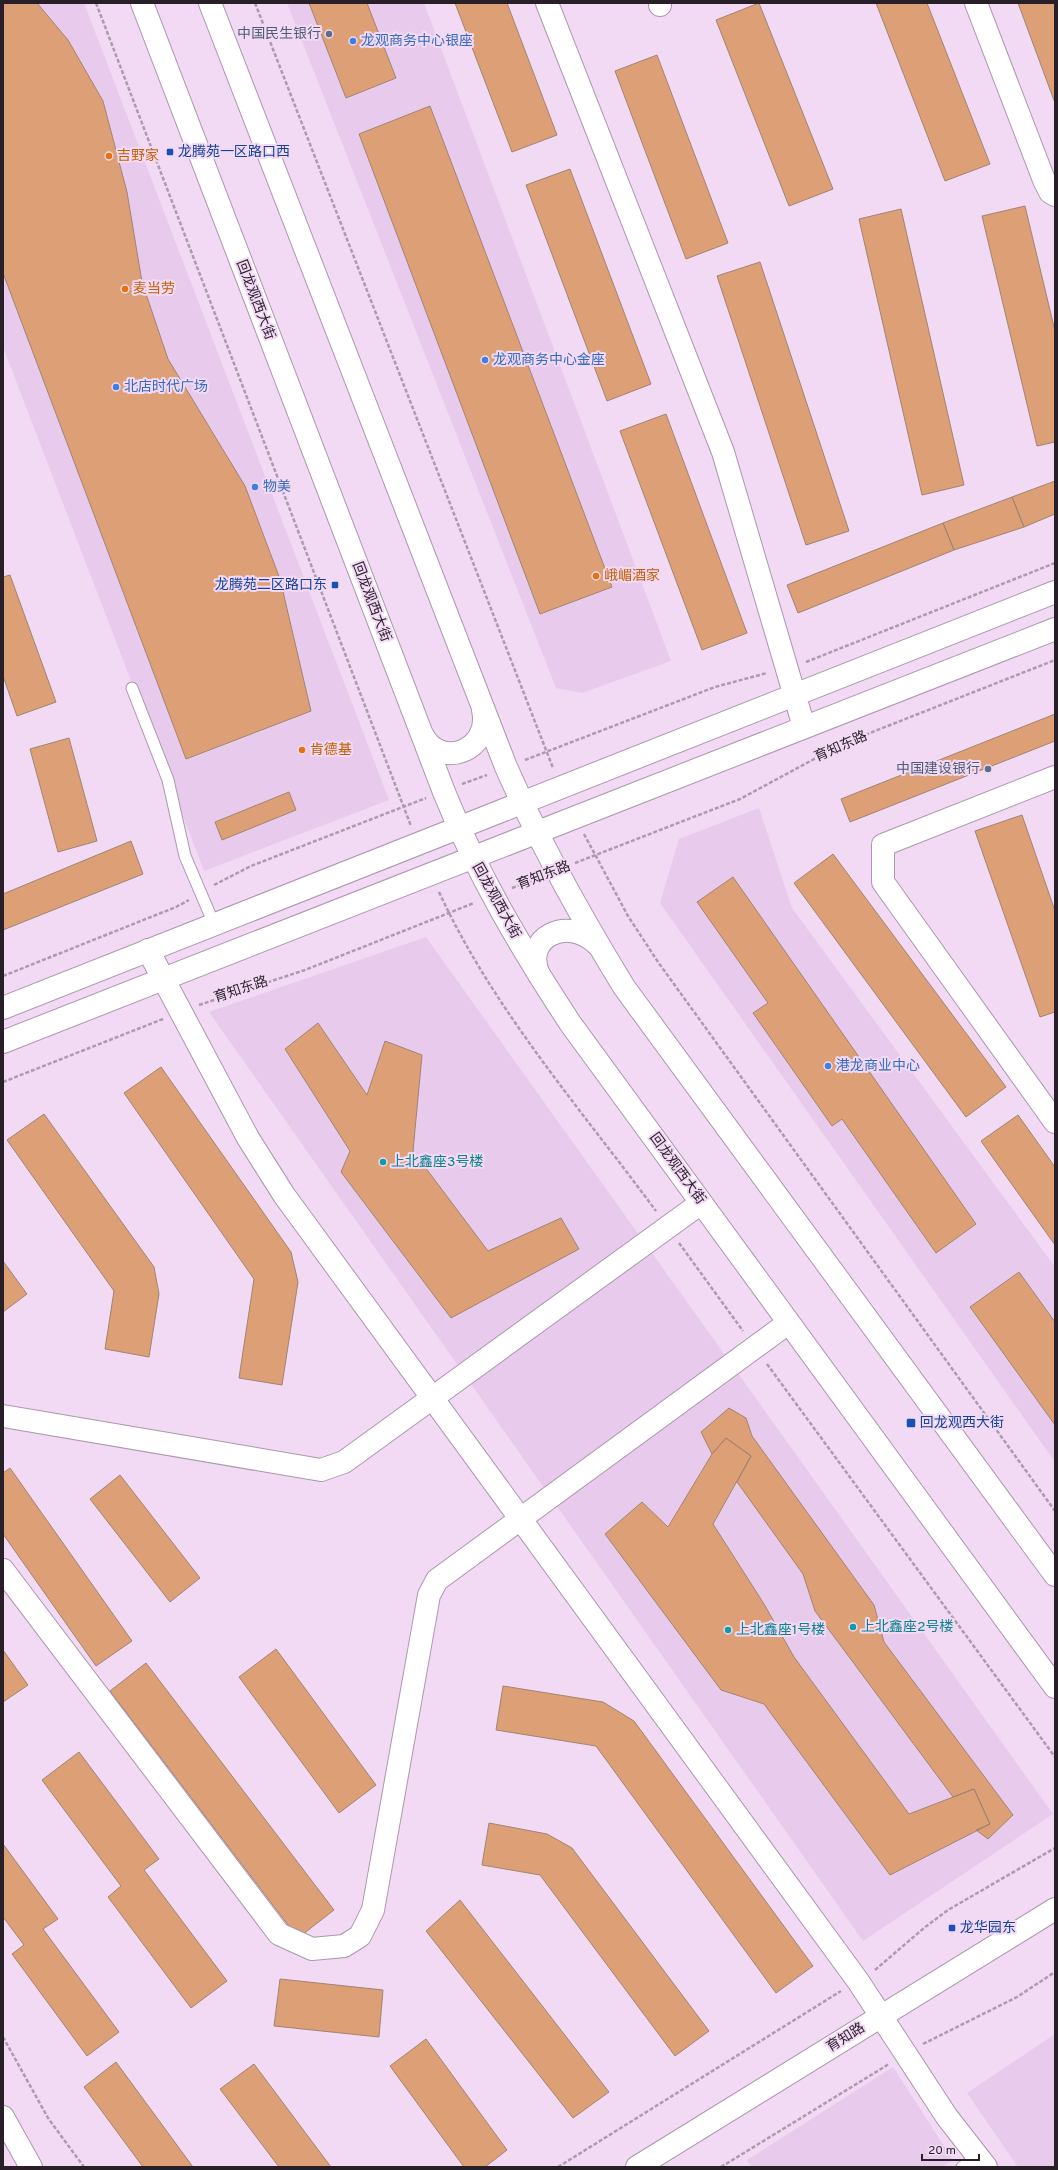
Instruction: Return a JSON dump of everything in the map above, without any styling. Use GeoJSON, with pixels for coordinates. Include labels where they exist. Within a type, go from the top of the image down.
{"type":"FeatureCollection","features":[{"type":"Feature","properties":{"kind":"main road","name":"回龙观西大街"},"geometry":{"type":"LineString","coordinates":[[142,3],[420,731],[472,858],[492,896],[540,977],[570,1023],[1055,1688]]}},
{"type":"Feature","properties":{"kind":"main road"},"geometry":{"type":"LineString","coordinates":[[210,3],[506,767],[521,803],[556,871],[624,987],[1055,1575]]}},
{"type":"Feature","properties":{"kind":"main road"},"geometry":{"type":"LineString","coordinates":[[547,3],[723,452],[804,727]]}},
{"type":"Feature","properties":{"kind":"main road"},"geometry":{"type":"LineString","coordinates":[[976,3],[1044,180],[1050,192],[1055,195]]}},
{"type":"Feature","properties":{"kind":"main road"},"geometry":{"type":"LineString","coordinates":[[3,1008],[1055,592]]}},
{"type":"Feature","properties":{"kind":"main road"},"geometry":{"type":"LineString","coordinates":[[3,1042],[1055,628]]}},
{"type":"Feature","properties":{"kind":"main road"},"geometry":{"type":"LineString","coordinates":[[420,731],[427,742],[438,750],[452,753],[465,751],[480,735],[484,720],[482,705]]}},
{"type":"Feature","properties":{"kind":"main road"},"geometry":{"type":"LineString","coordinates":[[1055,777],[883,845],[882,882],[1055,1122]]}},
{"type":"Feature","properties":{"kind":"main road"},"geometry":{"type":"LineString","coordinates":[[540,977],[536,965],[537,952],[544,940],[555,932],[578,932],[592,939],[598,945]]}},
{"type":"Feature","properties":{"kind":"main road"},"geometry":{"type":"LineString","coordinates":[[148,950],[180,1012],[266,1168],[858,1981],[907,2053],[976,2164]]}},
{"type":"Feature","properties":{"kind":"main road"},"geometry":{"type":"LineString","coordinates":[[3,1416],[321,1470],[344,1462],[701,1202]]}},
{"type":"Feature","properties":{"kind":"main road"},"geometry":{"type":"LineString","coordinates":[[3,1570],[279,1934],[312,1949],[344,1946],[360,1936],[373,1910],[428,1595],[437,1580],[788,1323]]}},
{"type":"Feature","properties":{"kind":"main road","name":"育知路"},"geometry":{"type":"LineString","coordinates":[[637,2167],[1055,1909]]}},
{"type":"Feature","properties":{"kind":"main road"},"geometry":{"type":"LineString","coordinates":[[3,2117],[31,2167]]}},
{"type":"Feature","properties":{"kind":"lane"},"geometry":{"type":"LineString","coordinates":[[132,688],[168,780],[185,856],[214,924]]}},
{"type":"Feature","properties":{"kind":"path"},"geometry":{"type":"LineString","coordinates":[[96,3],[396,789]]}},
{"type":"Feature","properties":{"kind":"path"},"geometry":{"type":"LineString","coordinates":[[255,3],[540,736]]}},
{"type":"Feature","properties":{"kind":"path"},"geometry":{"type":"LineString","coordinates":[[379,816],[715,687],[813,660],[1055,563]]}},
{"type":"Feature","properties":{"kind":"path","name":"育知东路"},"geometry":{"type":"LineString","coordinates":[[3,1082],[213,999],[305,970],[740,799],[842,744],[1055,660]]}},
{"type":"Feature","properties":{"kind":"path"},"geometry":{"type":"LineString","coordinates":[[607,879],[663,968],[1055,1511]]}},
{"type":"Feature","properties":{"kind":"path"},"geometry":{"type":"LineString","coordinates":[[558,2167],[880,1967],[924,1928],[948,1910],[1055,1848]]}},
{"type":"Feature","properties":{"kind":"path"},"geometry":{"type":"LineString","coordinates":[[721,2167],[907,2053],[1017,1997],[1055,1972]]}},
{"type":"Feature","properties":{"kind":"path"},"geometry":{"type":"LineString","coordinates":[[3,2037],[48,2118],[84,2167]]}},
{"type":"Feature","properties":{"kind":"shaded area","name":"北店时代广场"},"geometry":{"type":"Polygon","coordinates":[[[3,3],[84,3],[389,800],[204,871],[3,347],[3,3]]]}},
{"type":"Feature","properties":{"kind":"shaded area"},"geometry":{"type":"Polygon","coordinates":[[[287,3],[424,3],[671,661],[582,693],[556,688],[287,3]]]}},
{"type":"Feature","properties":{"kind":"shaded area","name":"港龙商业中心"},"geometry":{"type":"Polygon","coordinates":[[[759,808],[792,908],[1055,1267],[1055,1462],[660,903],[679,839],[759,808]]]}},
{"type":"Feature","properties":{"kind":"shaded area"},"geometry":{"type":"Polygon","coordinates":[[[426,937],[1053,1814],[863,1941],[209,1012],[426,937]]]}},
{"type":"Feature","properties":{"kind":"shaded area"},"geometry":{"type":"Polygon","coordinates":[[[1055,2034],[1055,2167],[1018,2167],[967,2093],[1055,2034]]]}},
{"type":"Feature","properties":{"kind":"shaded area"},"geometry":{"type":"Polygon","coordinates":[[[893,2067],[953,2160],[941,2167],[751,2167],[747,2160],[893,2067]]]}},
{"type":"Feature","properties":{"kind":"building","name":"北店时代广场"},"geometry":{"type":"Polygon","coordinates":[[[3,3],[37,3],[68,40],[103,101],[127,192],[142,282],[168,359],[245,486],[280,579],[311,711],[186,759],[3,273],[3,3]]]}},
{"type":"Feature","properties":{"kind":"building","name":"龙观商务中心银座"},"geometry":{"type":"Polygon","coordinates":[[[309,3],[367,3],[396,78],[346,98],[309,3]]]}},
{"type":"Feature","properties":{"kind":"building"},"geometry":{"type":"Polygon","coordinates":[[[455,3],[507,3],[557,135],[512,152],[455,3]]]}},
{"type":"Feature","properties":{"kind":"building"},"geometry":{"type":"Polygon","coordinates":[[[759,3],[833,189],[789,206],[716,20],[759,3]]]}},
{"type":"Feature","properties":{"kind":"building"},"geometry":{"type":"Polygon","coordinates":[[[876,3],[927,3],[990,164],[945,181],[876,3]]]}},
{"type":"Feature","properties":{"kind":"building"},"geometry":{"type":"Polygon","coordinates":[[[1018,3],[1055,3],[1055,103],[1018,3]]]}},
{"type":"Feature","properties":{"kind":"building"},"geometry":{"type":"Polygon","coordinates":[[[657,55],[728,243],[686,259],[615,71],[657,55]]]}},
{"type":"Feature","properties":{"kind":"building","name":"龙观商务中心金座"},"geometry":{"type":"Polygon","coordinates":[[[430,106],[612,587],[540,614],[359,134],[430,106]]]}},
{"type":"Feature","properties":{"kind":"building"},"geometry":{"type":"Polygon","coordinates":[[[570,169],[651,384],[607,401],[526,185],[570,169]]]}},
{"type":"Feature","properties":{"kind":"building"},"geometry":{"type":"Polygon","coordinates":[[[1025,206],[1055,331],[1055,442],[1037,446],[982,216],[1025,206]]]}},
{"type":"Feature","properties":{"kind":"building"},"geometry":{"type":"Polygon","coordinates":[[[901,209],[964,485],[922,495],[859,219],[901,209]]]}},
{"type":"Feature","properties":{"kind":"building"},"geometry":{"type":"Polygon","coordinates":[[[760,262],[849,531],[806,545],[717,276],[760,262]]]}},
{"type":"Feature","properties":{"kind":"building"},"geometry":{"type":"Polygon","coordinates":[[[666,414],[747,633],[702,650],[620,431],[666,414]]]}},
{"type":"Feature","properties":{"kind":"building"},"geometry":{"type":"Polygon","coordinates":[[[1055,481],[1055,514],[1024,527],[1012,497],[1055,481]]]}},
{"type":"Feature","properties":{"kind":"building"},"geometry":{"type":"Polygon","coordinates":[[[1012,497],[1024,527],[954,550],[943,523],[1012,497]]]}},
{"type":"Feature","properties":{"kind":"building"},"geometry":{"type":"Polygon","coordinates":[[[943,523],[954,550],[798,613],[787,585],[943,523]]]}},
{"type":"Feature","properties":{"kind":"building"},"geometry":{"type":"Polygon","coordinates":[[[10,575],[56,702],[17,716],[3,676],[3,577],[10,575]]]}},
{"type":"Feature","properties":{"kind":"building"},"geometry":{"type":"Polygon","coordinates":[[[1055,714],[1055,741],[850,822],[841,799],[1055,714]]]}},
{"type":"Feature","properties":{"kind":"building"},"geometry":{"type":"Polygon","coordinates":[[[69,738],[97,841],[58,852],[30,749],[69,738]]]}},
{"type":"Feature","properties":{"kind":"building"},"geometry":{"type":"Polygon","coordinates":[[[289,792],[296,810],[222,840],[215,822],[289,792]]]}},
{"type":"Feature","properties":{"kind":"building"},"geometry":{"type":"Polygon","coordinates":[[[1022,815],[1055,911],[1055,1012],[1040,1017],[975,831],[1022,815]]]}},
{"type":"Feature","properties":{"kind":"building"},"geometry":{"type":"Polygon","coordinates":[[[131,841],[143,874],[3,930],[3,894],[131,841]]]}},
{"type":"Feature","properties":{"kind":"building"},"geometry":{"type":"Polygon","coordinates":[[[833,854],[1006,1087],[966,1117],[794,883],[833,854]]]}},
{"type":"Feature","properties":{"kind":"building","name":"港龙商业中心"},"geometry":{"type":"Polygon","coordinates":[[[733,877],[976,1224],[936,1253],[842,1119],[832,1126],[753,1013],[768,1003],[697,902],[733,877]]]}},
{"type":"Feature","properties":{"kind":"building","name":"上北鑫座3号楼"},"geometry":{"type":"Polygon","coordinates":[[[318,1023],[367,1095],[385,1041],[422,1055],[413,1151],[488,1251],[561,1218],[579,1249],[451,1318],[341,1172],[350,1151],[285,1049],[318,1023]]]}},
{"type":"Feature","properties":{"kind":"building"},"geometry":{"type":"Polygon","coordinates":[[[161,1067],[291,1252],[298,1282],[282,1385],[239,1378],[254,1279],[124,1093],[161,1067]]]}},
{"type":"Feature","properties":{"kind":"building"},"geometry":{"type":"Polygon","coordinates":[[[44,1114],[154,1267],[159,1294],[149,1357],[105,1349],[114,1291],[7,1140],[44,1114]]]}},
{"type":"Feature","properties":{"kind":"building"},"geometry":{"type":"Polygon","coordinates":[[[1018,1115],[1055,1167],[1055,1245],[981,1141],[1018,1115]]]}},
{"type":"Feature","properties":{"kind":"building"},"geometry":{"type":"Polygon","coordinates":[[[3,1261],[27,1294],[3,1312],[3,1261]]]}},
{"type":"Feature","properties":{"kind":"building"},"geometry":{"type":"Polygon","coordinates":[[[1019,1272],[1055,1322],[1055,1425],[970,1307],[1019,1272]]]}},
{"type":"Feature","properties":{"kind":"building","name":"上北鑫座2号楼"},"geometry":{"type":"Polygon","coordinates":[[[729,1408],[746,1418],[752,1436],[874,1605],[884,1642],[1013,1815],[988,1839],[976,1830],[990,1824],[974,1789],[953,1797],[815,1611],[803,1574],[737,1482],[751,1456],[726,1438],[712,1454],[701,1432],[729,1408]]]}},
{"type":"Feature","properties":{"kind":"building","name":"上北鑫座1号楼"},"geometry":{"type":"Polygon","coordinates":[[[726,1438],[751,1456],[713,1524],[764,1604],[794,1657],[909,1814],[974,1789],[990,1824],[890,1875],[764,1704],[721,1690],[605,1534],[642,1502],[668,1527],[712,1454],[726,1438]]]}},
{"type":"Feature","properties":{"kind":"building"},"geometry":{"type":"Polygon","coordinates":[[[10,1468],[132,1641],[96,1666],[3,1534],[3,1473],[10,1468]]]}},
{"type":"Feature","properties":{"kind":"building"},"geometry":{"type":"Polygon","coordinates":[[[120,1475],[200,1578],[170,1602],[90,1499],[120,1475]]]}},
{"type":"Feature","properties":{"kind":"building"},"geometry":{"type":"Polygon","coordinates":[[[276,1649],[376,1785],[339,1813],[239,1677],[276,1649]]]}},
{"type":"Feature","properties":{"kind":"building"},"geometry":{"type":"Polygon","coordinates":[[[3,1650],[28,1685],[3,1702],[3,1650]]]}},
{"type":"Feature","properties":{"kind":"building"},"geometry":{"type":"Polygon","coordinates":[[[146,1663],[334,1910],[298,1938],[110,1691],[146,1663]]]}},
{"type":"Feature","properties":{"kind":"building"},"geometry":{"type":"Polygon","coordinates":[[[503,1686],[603,1702],[634,1721],[813,1966],[776,1993],[596,1746],[496,1730],[503,1686]]]}},
{"type":"Feature","properties":{"kind":"building"},"geometry":{"type":"Polygon","coordinates":[[[79,1752],[159,1859],[144,1870],[227,1981],[191,2008],[108,1897],[121,1886],[42,1780],[79,1752]]]}},
{"type":"Feature","properties":{"kind":"building"},"geometry":{"type":"Polygon","coordinates":[[[489,1823],[547,1834],[572,1848],[709,2031],[675,2056],[540,1875],[482,1865],[489,1823]]]}},
{"type":"Feature","properties":{"kind":"building"},"geometry":{"type":"Polygon","coordinates":[[[3,1844],[58,1919],[43,1929],[119,2032],[87,2056],[12,1954],[24,1945],[3,1917],[3,1844]]]}},
{"type":"Feature","properties":{"kind":"building"},"geometry":{"type":"Polygon","coordinates":[[[460,1900],[609,2092],[573,2118],[426,1931],[460,1900]]]}},
{"type":"Feature","properties":{"kind":"building"},"geometry":{"type":"Polygon","coordinates":[[[280,1979],[383,1990],[379,2037],[274,2026],[280,1979]]]}},
{"type":"Feature","properties":{"kind":"building"},"geometry":{"type":"Polygon","coordinates":[[[426,2039],[507,2150],[485,2167],[464,2167],[390,2066],[426,2039]]]}},
{"type":"Feature","properties":{"kind":"building"},"geometry":{"type":"Polygon","coordinates":[[[116,2062],[193,2167],[143,2167],[84,2087],[116,2062]]]}},
{"type":"Feature","properties":{"kind":"building"},"geometry":{"type":"Polygon","coordinates":[[[254,2064],[331,2167],[279,2167],[220,2089],[254,2064]]]}},
{"type":"Feature","properties":{"kind":"place","name":"中国民生银行"},"geometry":{"type":"Point","coordinates":[329,34]}},
{"type":"Feature","properties":{"kind":"place","name":"龙观商务中心银座"},"geometry":{"type":"Point","coordinates":[353,41]}},
{"type":"Feature","properties":{"kind":"place","name":"龙腾苑一区路口西"},"geometry":{"type":"Point","coordinates":[170,152]}},
{"type":"Feature","properties":{"kind":"place","name":"吉野家"},"geometry":{"type":"Point","coordinates":[109,156]}},
{"type":"Feature","properties":{"kind":"place","name":"麦当劳"},"geometry":{"type":"Point","coordinates":[125,289]}},
{"type":"Feature","properties":{"kind":"place","name":"龙观商务中心金座"},"geometry":{"type":"Point","coordinates":[485,360]}},
{"type":"Feature","properties":{"kind":"place","name":"北店时代广场"},"geometry":{"type":"Point","coordinates":[116,387]}},
{"type":"Feature","properties":{"kind":"place","name":"物美"},"geometry":{"type":"Point","coordinates":[255,487]}},
{"type":"Feature","properties":{"kind":"place","name":"峨嵋酒家"},"geometry":{"type":"Point","coordinates":[596,576]}},
{"type":"Feature","properties":{"kind":"place","name":"龙腾苑二区路口东"},"geometry":{"type":"Point","coordinates":[335,585]}},
{"type":"Feature","properties":{"kind":"place","name":"肯德基"},"geometry":{"type":"Point","coordinates":[302,750]}},
{"type":"Feature","properties":{"kind":"place","name":"中国建设银行"},"geometry":{"type":"Point","coordinates":[988,769]}},
{"type":"Feature","properties":{"kind":"place","name":"港龙商业中心"},"geometry":{"type":"Point","coordinates":[828,1066]}},
{"type":"Feature","properties":{"kind":"place","name":"上北鑫座3号楼"},"geometry":{"type":"Point","coordinates":[383,1162]}},
{"type":"Feature","properties":{"kind":"place","name":"回龙观西大街"},"geometry":{"type":"Point","coordinates":[911,1423]}},
{"type":"Feature","properties":{"kind":"place","name":"上北鑫座2号楼"},"geometry":{"type":"Point","coordinates":[853,1627]}},
{"type":"Feature","properties":{"kind":"place","name":"上北鑫座1号楼"},"geometry":{"type":"Point","coordinates":[728,1630]}},
{"type":"Feature","properties":{"kind":"place","name":"龙华园东"},"geometry":{"type":"Point","coordinates":[952,1928]}}]}
